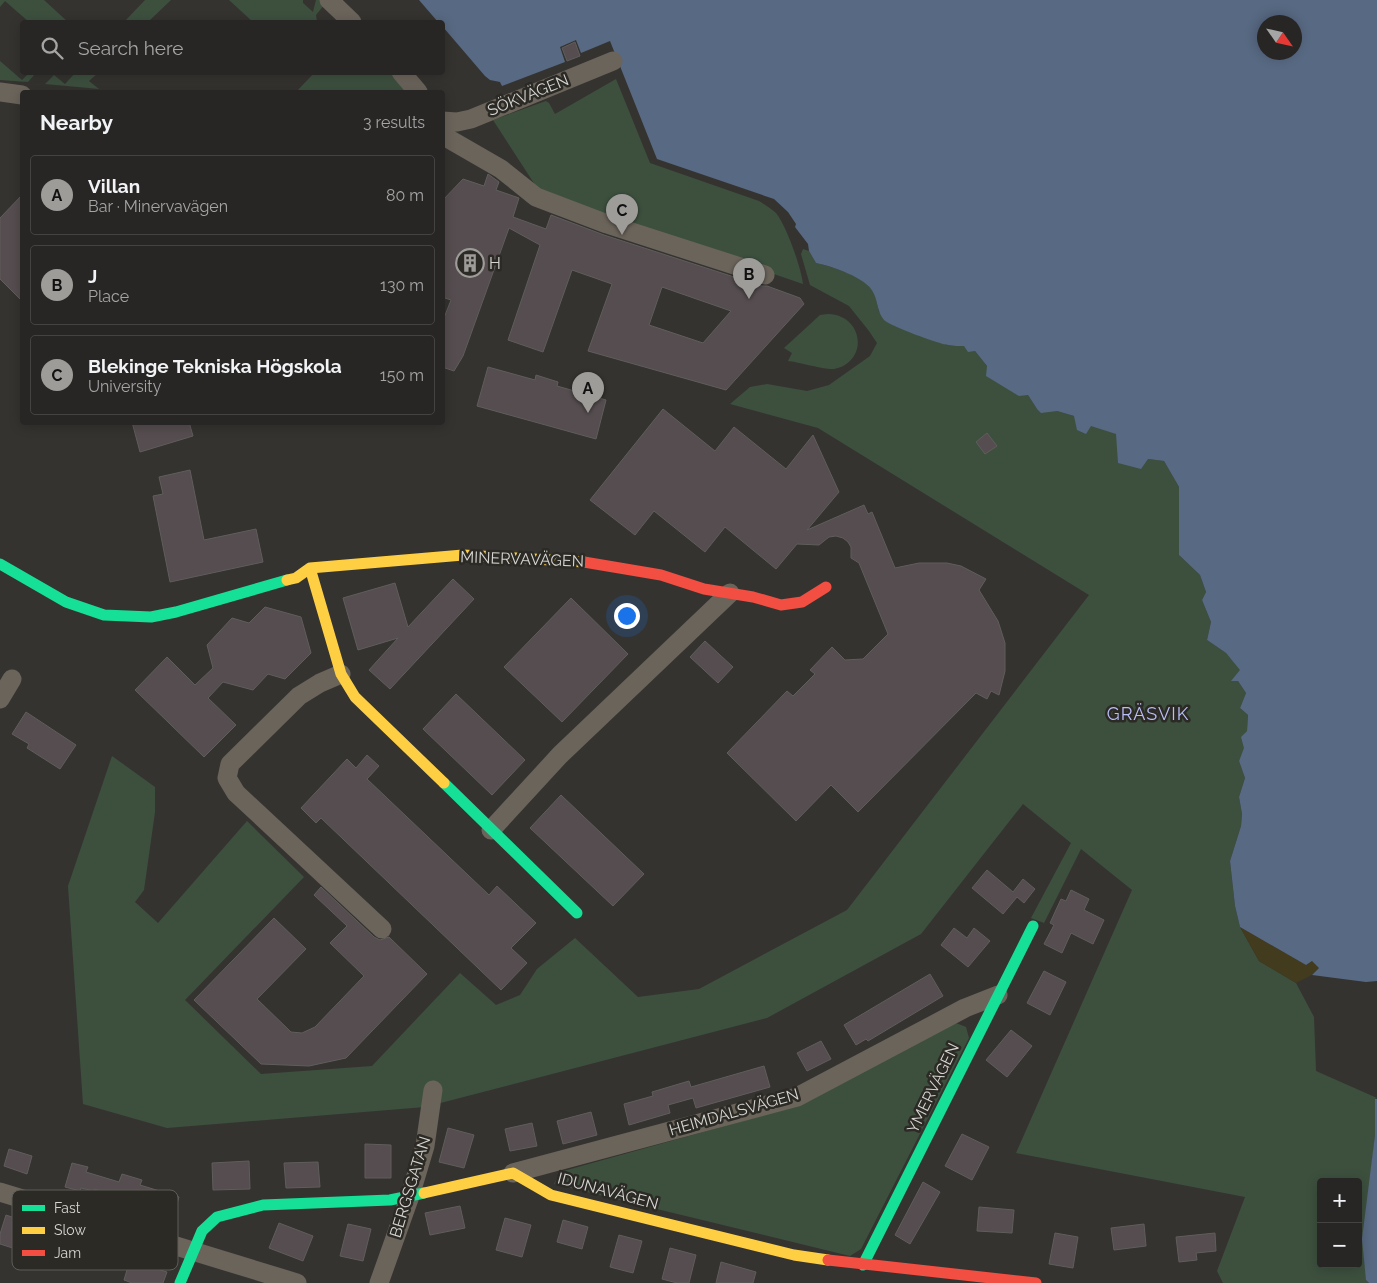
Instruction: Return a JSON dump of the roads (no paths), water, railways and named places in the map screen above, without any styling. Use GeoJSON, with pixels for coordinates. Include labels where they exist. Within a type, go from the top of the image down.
{"type":"FeatureCollection","features":[{"type":"Feature","properties":{"kind":"street"},"geometry":{"type":"LineString","coordinates":[[329,0],[350,20]]}},
{"type":"Feature","properties":{"kind":"street","name":"SÖKVÄGEN"},"geometry":{"type":"LineString","coordinates":[[445,120],[457,122],[471,119],[613,60]]}},
{"type":"Feature","properties":{"kind":"street"},"geometry":{"type":"LineString","coordinates":[[403,75],[416,90]]}},
{"type":"Feature","properties":{"kind":"street"},"geometry":{"type":"LineString","coordinates":[[0,92],[20,94]]}},
{"type":"Feature","properties":{"kind":"street"},"geometry":{"type":"LineString","coordinates":[[445,137],[501,169],[536,197],[765,276]]}},
{"type":"Feature","properties":{"kind":"street","name":"MINERVAVÄGEN"},"geometry":{"type":"LineString","coordinates":[[0,564],[66,602],[104,615],[151,617],[176,612],[296,578],[310,568],[463,555],[591,562],[661,576],[704,589],[752,597],[781,605],[802,602],[826,587]]}},
{"type":"Feature","properties":{"kind":"street"},"geometry":{"type":"LineString","coordinates":[[310,568],[341,674],[355,697],[577,913]]}},
{"type":"Feature","properties":{"kind":"street"},"geometry":{"type":"LineString","coordinates":[[491,830],[560,755],[730,593]]}},
{"type":"Feature","properties":{"kind":"street"},"geometry":{"type":"LineString","coordinates":[[341,674],[320,682],[299,696],[230,764],[227,778],[236,793],[382,929]]}},
{"type":"Feature","properties":{"kind":"street"},"geometry":{"type":"LineString","coordinates":[[0,699],[12,679]]}},
{"type":"Feature","properties":{"kind":"street","name":"YMERVÄGEN"},"geometry":{"type":"LineString","coordinates":[[863,1264],[1033,926]]}},
{"type":"Feature","properties":{"kind":"street","name":"HEIMDALSVÄGEN"},"geometry":{"type":"LineString","coordinates":[[513,1173],[797,1097],[965,1008],[998,995]]}},
{"type":"Feature","properties":{"kind":"street","name":"BERGSGATAN"},"geometry":{"type":"LineString","coordinates":[[379,1283],[410,1196],[425,1146],[433,1090]]}},
{"type":"Feature","properties":{"kind":"street"},"geometry":{"type":"LineString","coordinates":[[180,1283],[202,1231],[217,1217],[263,1205],[390,1200],[513,1173]]}},
{"type":"Feature","properties":{"kind":"street","name":"IDUNAVÄGEN"},"geometry":{"type":"LineString","coordinates":[[513,1173],[552,1195],[794,1255],[1036,1283]]}},
{"type":"Feature","properties":{"kind":"street"},"geometry":{"type":"LineString","coordinates":[[0,1192],[12,1196]]}},
{"type":"Feature","properties":{"kind":"street"},"geometry":{"type":"LineString","coordinates":[[178,1245],[298,1283]]}},
{"type":"Feature","properties":{"kind":"water"},"geometry":{"type":"Polygon","coordinates":[[[419,0],[1377,0],[1377,981],[1366,982],[1312,975],[1319,968],[1312,961],[1306,965],[1240,927],[1235,906],[1230,861],[1241,826],[1242,814],[1239,797],[1245,778],[1239,761],[1244,748],[1241,737],[1247,731],[1248,715],[1240,708],[1246,693],[1238,681],[1231,681],[1240,670],[1226,653],[1207,640],[1211,622],[1202,600],[1206,592],[1200,575],[1179,555],[1179,487],[1164,461],[1148,459],[1141,469],[1118,463],[1116,434],[1091,426],[1086,434],[1077,430],[1074,416],[1057,411],[1041,413],[1028,395],[1019,396],[986,376],[987,366],[975,351],[968,352],[964,346],[943,344],[888,323],[880,314],[873,292],[864,282],[839,270],[816,263],[809,251],[808,244],[795,227],[796,224],[788,212],[774,199],[657,159],[610,41],[581,53],[576,40],[560,47],[565,62],[502,86],[500,82],[490,80],[445,29],[445,20],[436,20],[419,0]]]}},
{"type":"Feature","properties":{"kind":"water"},"geometry":{"type":"Polygon","coordinates":[[[1375,1099],[1377,1099],[1377,1283],[1369,1283],[1366,1280],[1362,1239],[1375,1135],[1375,1099]]]}},
{"type":"Feature","properties":{"kind":"place","name":"Blekinge Tekniska Högskola"},"geometry":{"type":"Point","coordinates":[622,235]}},
{"type":"Feature","properties":{"kind":"place","name":"H"},"geometry":{"type":"Point","coordinates":[470,263]}},
{"type":"Feature","properties":{"kind":"place","name":"J"},"geometry":{"type":"Point","coordinates":[749,299]}},
{"type":"Feature","properties":{"kind":"place","name":"Villan"},"geometry":{"type":"Point","coordinates":[588,413]}},
{"type":"Feature","properties":{"kind":"district","name":"GRÄSVIK"},"geometry":{"type":"Point","coordinates":[1148,713]}}]}
